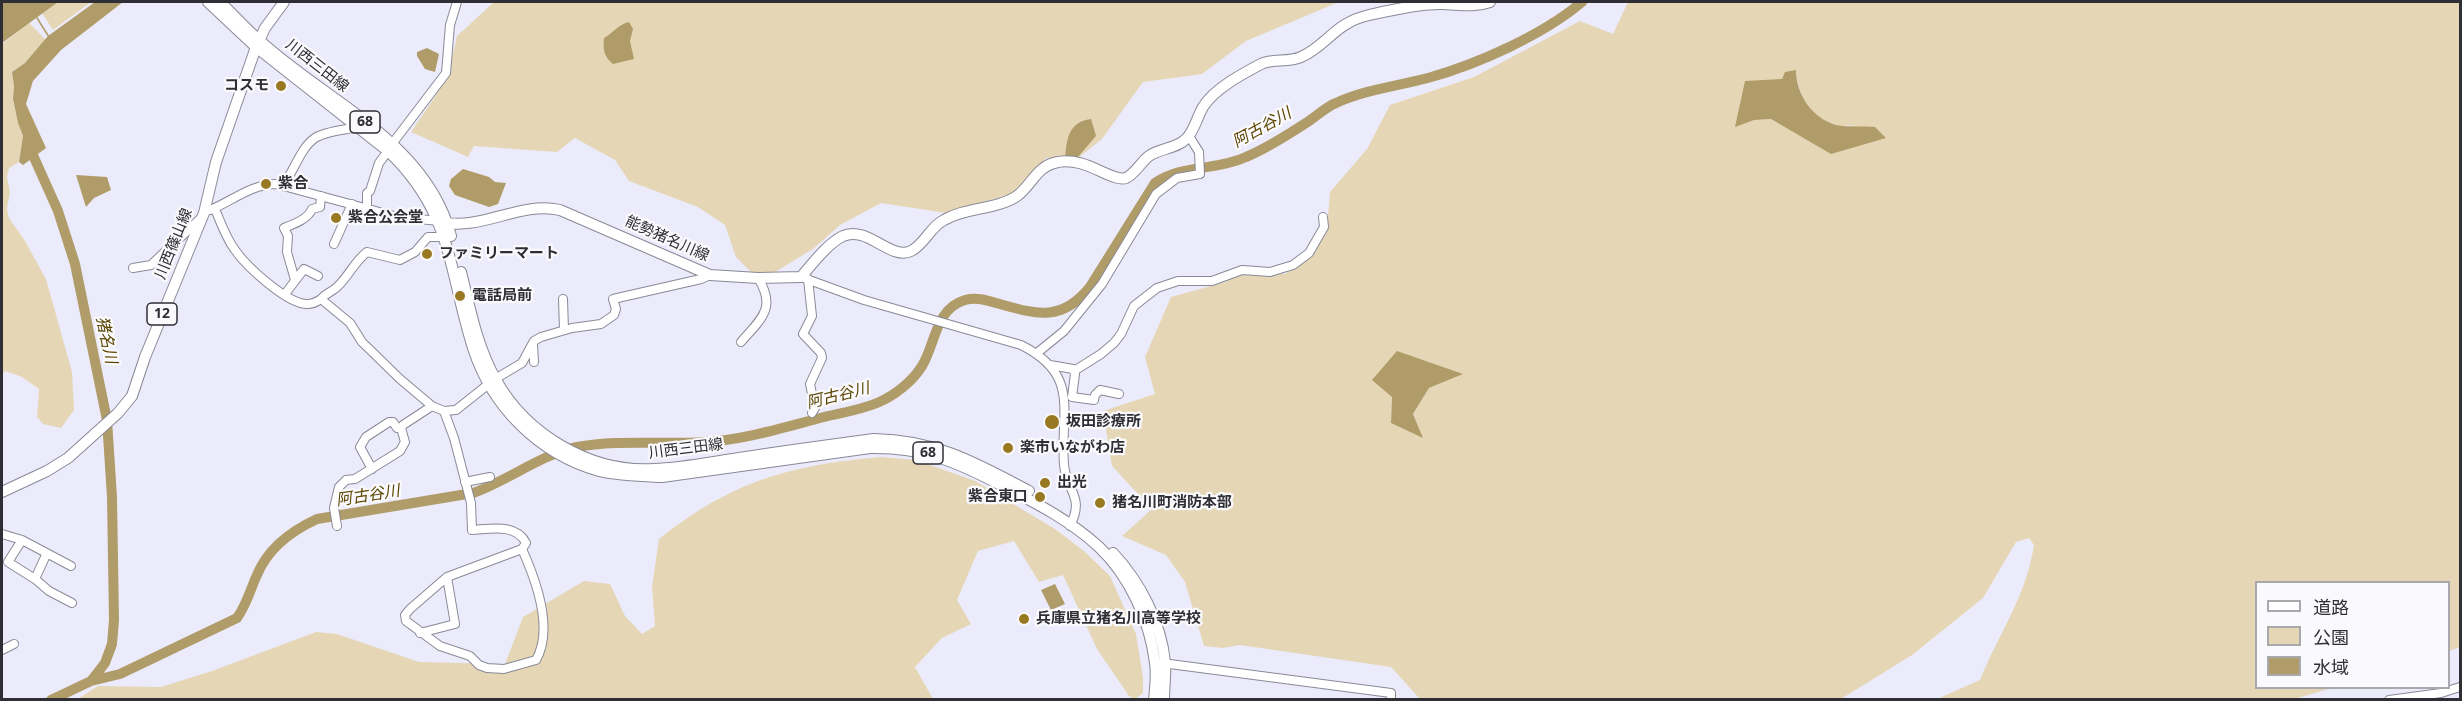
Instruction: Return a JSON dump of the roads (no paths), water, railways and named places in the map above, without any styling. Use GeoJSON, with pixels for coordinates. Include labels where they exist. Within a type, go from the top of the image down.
{"type":"FeatureCollection","features":[{"type":"Feature","properties":{"kind":"main road"},"geometry":{"type":"LineString","coordinates":[[208,2],[258,44]]}},
{"type":"Feature","properties":{"kind":"main road"},"geometry":{"type":"LineString","coordinates":[[220,2],[258,44]]}},
{"type":"Feature","properties":{"kind":"main road","name":"川西篠山線"},"geometry":{"type":"LineString","coordinates":[[2,492],[47,471],[68,458],[118,413],[132,396],[144,357],[203,216],[216,162],[258,44],[284,2]]}},
{"type":"Feature","properties":{"kind":"main road"},"geometry":{"type":"LineString","coordinates":[[804,278],[835,242],[848,234],[861,235],[897,251],[908,252],[918,246],[933,228],[945,219],[1016,196],[1040,169],[1049,164],[1066,160],[1079,161],[1116,179],[1123,179],[1150,155],[1179,145],[1189,136],[1205,105],[1218,92],[1262,64],[1307,55],[1340,26],[1351,21],[1370,15],[1429,4],[1468,6],[1490,2]]}},
{"type":"Feature","properties":{"kind":"main road","name":"川西三田線"},"geometry":{"type":"LineString","coordinates":[[258,44],[358,127],[390,147]]}},
{"type":"Feature","properties":{"kind":"main road","name":"川西三田線"},"geometry":{"type":"LineString","coordinates":[[258,44],[390,147],[423,177],[443,222],[480,343],[505,410],[568,459],[602,471],[662,477],[870,448],[894,447],[931,453],[962,464],[1072,522],[1104,543],[1123,564],[1141,590],[1152,615],[1164,699]]}},
{"type":"Feature","properties":{"kind":"main road","name":"能勢猪名川線"},"geometry":{"type":"LineString","coordinates":[[443,222],[498,217],[527,208],[549,207],[636,241],[710,275],[804,278]]}},
{"type":"Feature","properties":{"kind":"main road","name":"川西三田線"},"geometry":{"type":"LineString","coordinates":[[443,222],[474,350],[493,382]]}},
{"type":"Feature","properties":{"kind":"main road","name":"川西三田線"},"geometry":{"type":"LineString","coordinates":[[551,444],[614,466],[652,469],[874,439],[899,439],[929,444],[972,460],[1040,497],[1072,522]]}},
{"type":"Feature","properties":{"kind":"main road","name":"川西三田線"},"geometry":{"type":"LineString","coordinates":[[1154,699],[1160,664]]}},
{"type":"Feature","properties":{"kind":"street"},"geometry":{"type":"LineString","coordinates":[[367,208],[367,193],[370,191],[379,163],[446,73],[452,13],[457,2]]}},
{"type":"Feature","properties":{"kind":"street"},"geometry":{"type":"LineString","coordinates":[[283,185],[314,139],[358,127]]}},
{"type":"Feature","properties":{"kind":"street"},"geometry":{"type":"LineString","coordinates":[[1037,353],[1064,331],[1102,284],[1156,194],[1177,178],[1200,174],[1199,152],[1189,136]]}},
{"type":"Feature","properties":{"kind":"street"},"geometry":{"type":"LineString","coordinates":[[133,268],[152,264],[214,208],[266,184],[283,185],[398,217],[443,222]]}},
{"type":"Feature","properties":{"kind":"street"},"geometry":{"type":"LineString","coordinates":[[295,280],[287,252],[288,236],[284,228],[304,219],[312,209],[320,207],[321,196]]}},
{"type":"Feature","properties":{"kind":"street"},"geometry":{"type":"LineString","coordinates":[[334,244],[352,204]]}},
{"type":"Feature","properties":{"kind":"street"},"geometry":{"type":"LineString","coordinates":[[214,208],[234,250],[251,269],[270,286],[308,304],[321,299],[325,294],[337,288],[351,267],[367,252],[400,260],[415,252],[428,237],[445,237]]}},
{"type":"Feature","properties":{"kind":"street"},"geometry":{"type":"LineString","coordinates":[[1074,371],[1101,354],[1113,343],[1121,334],[1134,306],[1157,288],[1178,281],[1212,281],[1242,270],[1270,272],[1293,265],[1310,253],[1324,227],[1323,218]]}},
{"type":"Feature","properties":{"kind":"street"},"geometry":{"type":"LineString","coordinates":[[285,294],[304,269],[318,276]]}},
{"type":"Feature","properties":{"kind":"street"},"geometry":{"type":"LineString","coordinates":[[321,299],[350,323],[363,342],[400,379],[432,406],[444,411],[456,410],[522,363],[533,344],[541,337],[608,321],[616,309],[613,299],[710,275]]}},
{"type":"Feature","properties":{"kind":"street"},"geometry":{"type":"LineString","coordinates":[[741,342],[764,316],[767,309],[767,295],[758,278]]}},
{"type":"Feature","properties":{"kind":"street"},"geometry":{"type":"LineString","coordinates":[[804,278],[932,321],[1021,345],[1037,353],[1050,365],[1063,389],[1064,463],[1066,477],[1077,504],[1072,522]]}},
{"type":"Feature","properties":{"kind":"street"},"geometry":{"type":"LineString","coordinates":[[804,278],[812,316],[803,334],[821,353],[822,358],[810,384],[815,408],[812,413]]}},
{"type":"Feature","properties":{"kind":"street"},"geometry":{"type":"LineString","coordinates":[[563,299],[564,330]]}},
{"type":"Feature","properties":{"kind":"street"},"geometry":{"type":"LineString","coordinates":[[533,344],[534,362]]}},
{"type":"Feature","properties":{"kind":"street"},"geometry":{"type":"LineString","coordinates":[[1050,365],[1074,371]]}},
{"type":"Feature","properties":{"kind":"street"},"geometry":{"type":"LineString","coordinates":[[1074,371],[1072,397],[1094,400],[1100,390],[1119,394]]}},
{"type":"Feature","properties":{"kind":"street"},"geometry":{"type":"LineString","coordinates":[[401,428],[432,406]]}},
{"type":"Feature","properties":{"kind":"street"},"geometry":{"type":"LineString","coordinates":[[444,411],[471,503],[472,530],[500,528],[511,531],[526,543],[522,549],[447,577],[405,615],[406,621],[440,646],[470,656],[479,665],[487,668],[504,669],[536,660],[543,644],[544,627],[536,586],[522,549]]}},
{"type":"Feature","properties":{"kind":"street"},"geometry":{"type":"LineString","coordinates":[[372,469],[360,447],[366,437],[389,422],[401,428]]}},
{"type":"Feature","properties":{"kind":"street"},"geometry":{"type":"LineString","coordinates":[[337,526],[334,508],[339,487],[346,480],[355,479],[400,452],[404,447],[401,428]]}},
{"type":"Feature","properties":{"kind":"street"},"geometry":{"type":"LineString","coordinates":[[466,484],[490,477]]}},
{"type":"Feature","properties":{"kind":"street"},"geometry":{"type":"LineString","coordinates":[[2,534],[22,540],[46,555],[71,566]]}},
{"type":"Feature","properties":{"kind":"street"},"geometry":{"type":"LineString","coordinates":[[22,540],[8,562],[49,591],[72,603]]}},
{"type":"Feature","properties":{"kind":"street"},"geometry":{"type":"LineString","coordinates":[[35,579],[46,555]]}},
{"type":"Feature","properties":{"kind":"street"},"geometry":{"type":"LineString","coordinates":[[420,633],[455,624],[447,577]]}},
{"type":"Feature","properties":{"kind":"street"},"geometry":{"type":"LineString","coordinates":[[2,648],[14,644]]}},
{"type":"Feature","properties":{"kind":"street"},"geometry":{"type":"LineString","coordinates":[[1160,664],[1391,693],[1391,699]]}},
{"type":"Feature","properties":{"kind":"street"},"geometry":{"type":"LineString","coordinates":[[2389,699],[2441,693],[2460,687]]}},
{"type":"Feature","properties":{"kind":"water"},"geometry":{"type":"Polygon","coordinates":[[[2,2],[58,2],[2,43],[2,2]]]}},
{"type":"Feature","properties":{"kind":"water"},"geometry":{"type":"Polygon","coordinates":[[[95,2],[123,2],[61,50],[33,81],[26,104],[46,148],[23,165],[19,162],[23,136],[13,99],[12,72],[25,63],[48,36],[95,2]]]}},
{"type":"Feature","properties":{"kind":"water"},"geometry":{"type":"Polygon","coordinates":[[[629,22],[633,29],[630,41],[634,59],[613,64],[605,53],[604,38],[629,22]]]}},
{"type":"Feature","properties":{"kind":"water"},"geometry":{"type":"Polygon","coordinates":[[[427,48],[439,54],[435,72],[425,69],[417,56],[417,52],[427,48]]]}},
{"type":"Feature","properties":{"kind":"water"},"geometry":{"type":"Polygon","coordinates":[[[1796,70],[1802,96],[1820,117],[1839,126],[1875,127],[1886,138],[1831,154],[1771,119],[1754,120],[1735,127],[1745,81],[1782,79],[1785,72],[1796,70]]]}},
{"type":"Feature","properties":{"kind":"water"},"geometry":{"type":"Polygon","coordinates":[[[1091,119],[1096,136],[1077,158],[1065,158],[1070,132],[1078,124],[1091,119]]]}},
{"type":"Feature","properties":{"kind":"water"},"geometry":{"type":"Polygon","coordinates":[[[463,169],[489,177],[495,182],[506,183],[498,204],[489,207],[455,195],[449,186],[451,179],[463,169]]]}},
{"type":"Feature","properties":{"kind":"water"},"geometry":{"type":"Polygon","coordinates":[[[76,175],[107,177],[111,190],[94,198],[86,207],[76,175]]]}},
{"type":"Feature","properties":{"kind":"water"},"geometry":{"type":"Polygon","coordinates":[[[1397,351],[1463,374],[1429,388],[1413,414],[1423,438],[1391,423],[1392,397],[1372,380],[1397,351]]]}},
{"type":"Feature","properties":{"kind":"water"},"geometry":{"type":"Polygon","coordinates":[[[1055,584],[1065,604],[1051,610],[1041,590],[1055,584]]]}},
{"type":"Feature","properties":{"kind":"waterway","name":"阿古谷川"},"geometry":{"type":"LineString","coordinates":[[91,681],[120,674],[237,618],[267,557],[281,541],[317,519],[473,493],[551,455],[577,447],[608,443],[688,443],[734,439],[877,403],[902,388],[918,372],[927,357],[937,328],[955,304],[977,299],[1047,313],[1069,306],[1090,287],[1155,183],[1177,173],[1235,161],[1254,153],[1286,136],[1329,107],[1347,99],[1369,91],[1428,78],[1488,57],[1549,26],[1582,2]]}},
{"type":"Feature","properties":{"kind":"waterway"},"geometry":{"type":"LineString","coordinates":[[37,18],[49,37]]}},
{"type":"Feature","properties":{"kind":"waterway","name":"猪名川"},"geometry":{"type":"LineString","coordinates":[[28,144],[58,211],[75,264],[107,420],[112,497],[114,620],[112,644],[105,663],[91,681],[51,700]]}},
{"type":"Feature","properties":{"kind":"place","name":"コスモ"},"geometry":{"type":"Point","coordinates":[281,86]}},
{"type":"Feature","properties":{"kind":"place","name":"紫合"},"geometry":{"type":"Point","coordinates":[266,184]}},
{"type":"Feature","properties":{"kind":"place","name":"紫合公会堂"},"geometry":{"type":"Point","coordinates":[336,218]}},
{"type":"Feature","properties":{"kind":"place","name":"ファミリーマート"},"geometry":{"type":"Point","coordinates":[427,254]}},
{"type":"Feature","properties":{"kind":"place","name":"電話局前"},"geometry":{"type":"Point","coordinates":[460,296]}},
{"type":"Feature","properties":{"kind":"place","name":"坂田診療所"},"geometry":{"type":"Point","coordinates":[1052,422]}},
{"type":"Feature","properties":{"kind":"place","name":"楽市いながわ店"},"geometry":{"type":"Point","coordinates":[1008,448]}},
{"type":"Feature","properties":{"kind":"place","name":"出光"},"geometry":{"type":"Point","coordinates":[1045,483]}},
{"type":"Feature","properties":{"kind":"place","name":"紫合東口"},"geometry":{"type":"Point","coordinates":[1040,497]}},
{"type":"Feature","properties":{"kind":"place","name":"猪名川町消防本部"},"geometry":{"type":"Point","coordinates":[1100,503]}},
{"type":"Feature","properties":{"kind":"place","name":"兵庫県立猪名川高等学校"},"geometry":{"type":"Point","coordinates":[1024,619]}}]}
